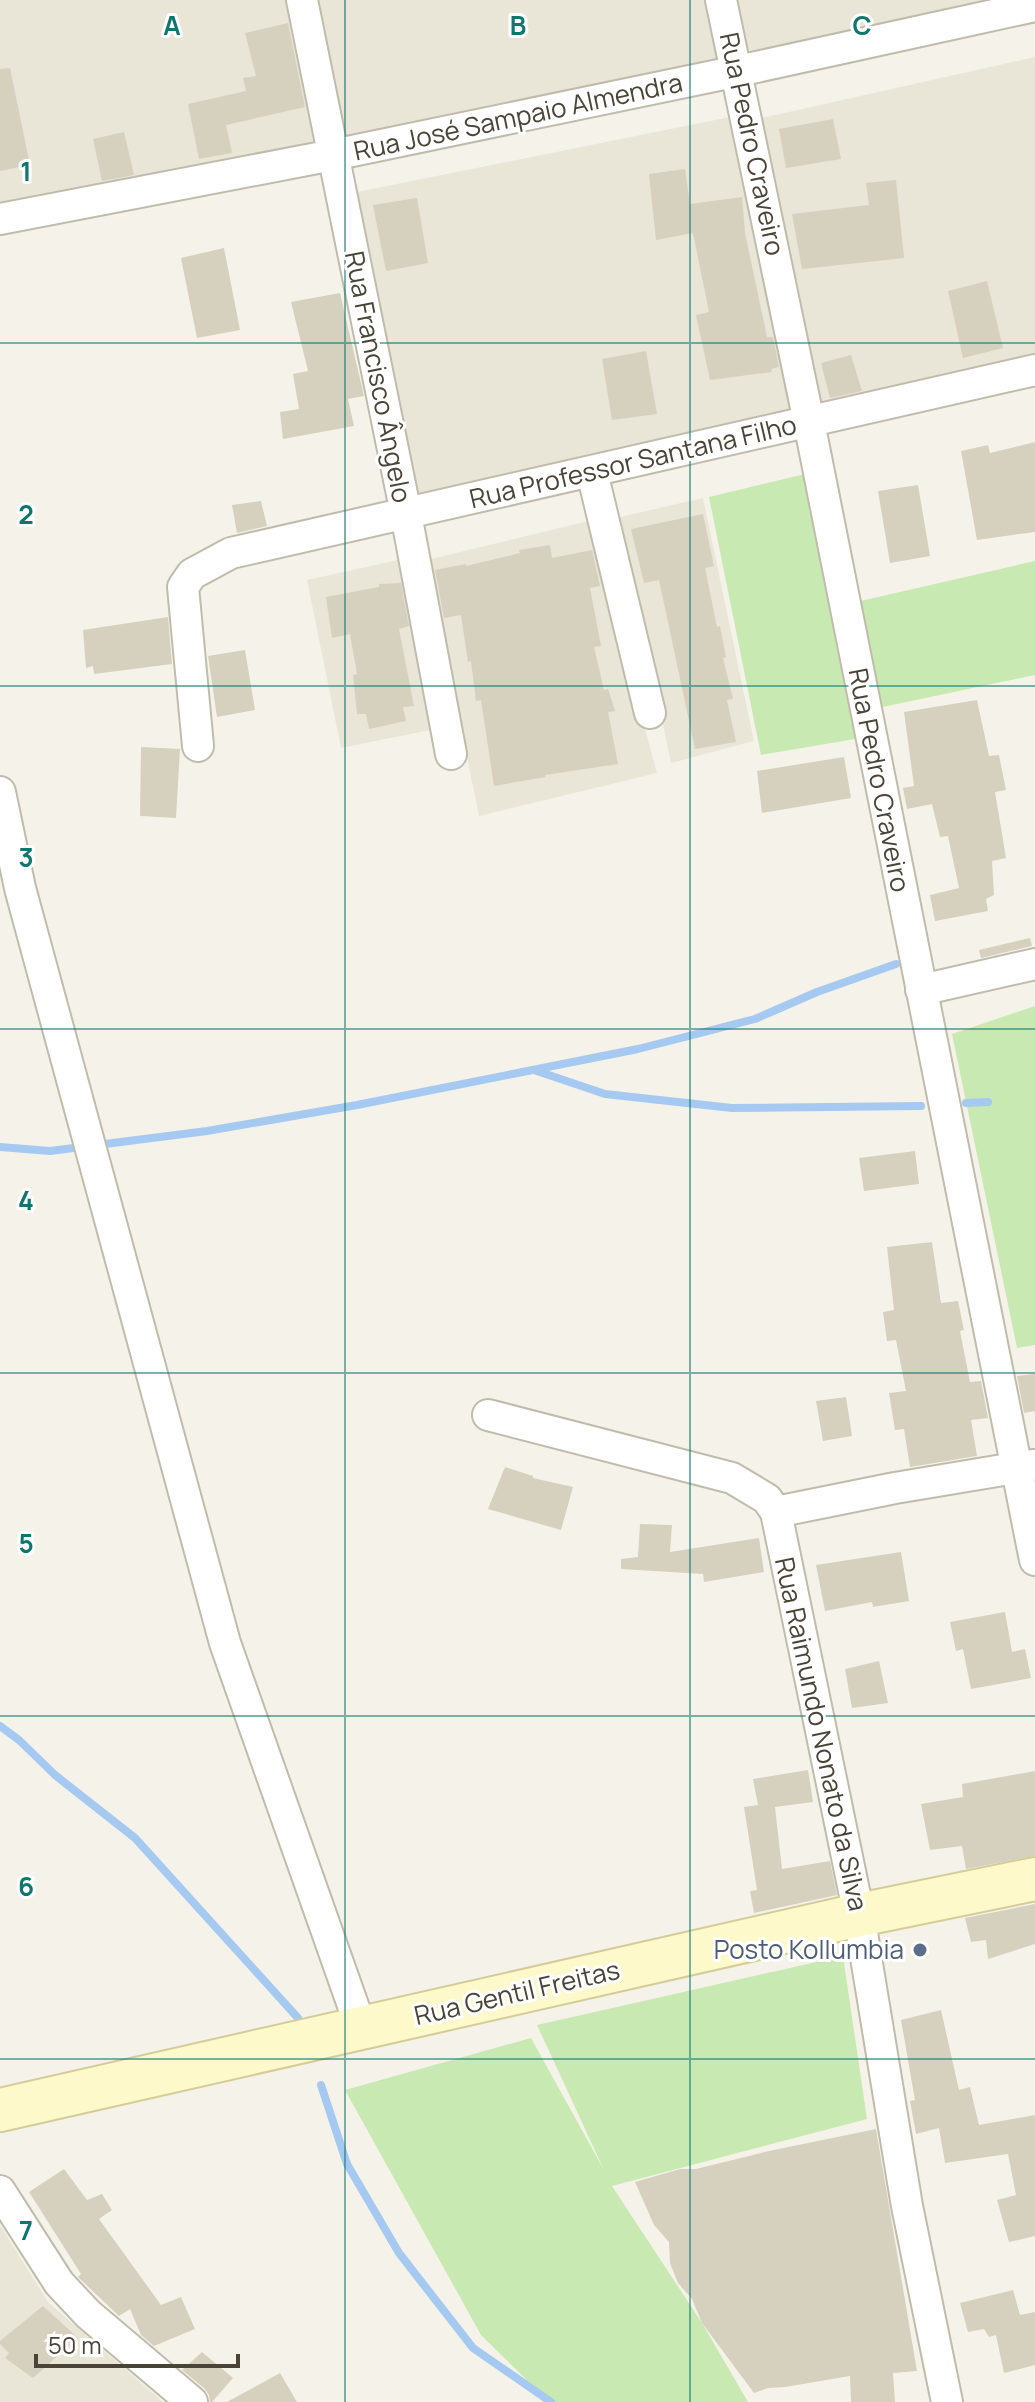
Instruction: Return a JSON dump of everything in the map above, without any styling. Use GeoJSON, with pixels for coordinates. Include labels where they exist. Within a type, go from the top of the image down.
{"type":"FeatureCollection","features":[{"type":"Feature","properties":{"kind":"main road","name":"Rua Gentil Freitas"},"geometry":{"type":"LineString","coordinates":[[0,2110],[859,1915],[1035,1879]]}},
{"type":"Feature","properties":{"kind":"street","name":"Rua Francisco Ângelo"},"geometry":{"type":"LineString","coordinates":[[302,0],[451,754]]}},
{"type":"Feature","properties":{"kind":"street","name":"Rua Pedro Craveiro"},"geometry":{"type":"LineString","coordinates":[[721,0],[809,422],[921,990],[1026,1467],[1035,1560]]}},
{"type":"Feature","properties":{"kind":"street","name":"Rua José Sampaio Almendra"},"geometry":{"type":"LineString","coordinates":[[0,219],[333,155],[738,71],[1016,6]]}},
{"type":"Feature","properties":{"kind":"street","name":"Rua Professor Santana Filho"},"geometry":{"type":"LineString","coordinates":[[198,746],[183,587],[192,574],[231,553],[1035,370]]}},
{"type":"Feature","properties":{"kind":"street"},"geometry":{"type":"LineString","coordinates":[[592,472],[650,713]]}},
{"type":"Feature","properties":{"kind":"street"},"geometry":{"type":"LineString","coordinates":[[0,792],[20,888],[225,1643],[361,2028]]}},
{"type":"Feature","properties":{"kind":"street"},"geometry":{"type":"LineString","coordinates":[[921,990],[1035,964]]}},
{"type":"Feature","properties":{"kind":"street"},"geometry":{"type":"LineString","coordinates":[[488,1415],[732,1478],[767,1499],[776,1512],[895,1488],[1026,1467]]}},
{"type":"Feature","properties":{"kind":"street","name":"Rua Raimundo Nonato da Silva"},"geometry":{"type":"LineString","coordinates":[[776,1512],[859,1915],[907,2206],[947,2402]]}},
{"type":"Feature","properties":{"kind":"street"},"geometry":{"type":"LineString","coordinates":[[0,2191],[59,2283],[88,2314],[192,2402]]}},
{"type":"Feature","properties":{"kind":"shaded area"},"geometry":{"type":"Polygon","coordinates":[[[0,0],[292,0],[321,144],[0,206],[0,0]]]}},
{"type":"Feature","properties":{"kind":"shaded area"},"geometry":{"type":"Polygon","coordinates":[[[316,0],[711,0],[725,59],[344,142],[316,0]]]}},
{"type":"Feature","properties":{"kind":"shaded area"},"geometry":{"type":"Polygon","coordinates":[[[732,0],[992,0],[993,5],[746,60],[732,0]]]}},
{"type":"Feature","properties":{"kind":"shaded area"},"geometry":{"type":"Polygon","coordinates":[[[1035,57],[1035,361],[814,414],[762,118],[1035,57]]]}},
{"type":"Feature","properties":{"kind":"shaded area"},"geometry":{"type":"Polygon","coordinates":[[[740,115],[798,417],[413,503],[357,192],[740,115]]]}},
{"type":"Feature","properties":{"kind":"shaded area"},"geometry":{"type":"Polygon","coordinates":[[[703,498],[754,741],[671,763],[620,517],[703,498]]]}},
{"type":"Feature","properties":{"kind":"shaded area"},"geometry":{"type":"Polygon","coordinates":[[[588,521],[657,773],[479,816],[427,560],[588,521]]]}},
{"type":"Feature","properties":{"kind":"shaded area"},"geometry":{"type":"Polygon","coordinates":[[[398,560],[435,729],[341,748],[307,580],[398,560]]]}},
{"type":"Feature","properties":{"kind":"shaded area"},"geometry":{"type":"Polygon","coordinates":[[[0,2225],[48,2302],[163,2402],[0,2402],[0,2225]]]}},
{"type":"Feature","properties":{"kind":"green space"},"geometry":{"type":"Polygon","coordinates":[[[805,474],[855,739],[761,755],[709,497],[805,474]]]}},
{"type":"Feature","properties":{"kind":"green space"},"geometry":{"type":"Polygon","coordinates":[[[1035,561],[1035,675],[878,708],[856,602],[1035,561]]]}},
{"type":"Feature","properties":{"kind":"green space"},"geometry":{"type":"Polygon","coordinates":[[[1035,1006],[1035,1345],[1017,1348],[952,1034],[1035,1006]]]}},
{"type":"Feature","properties":{"kind":"green space"},"geometry":{"type":"Polygon","coordinates":[[[843,1956],[867,2119],[612,2186],[702,2323],[748,2402],[549,2402],[481,2335],[345,2090],[531,2038],[604,2170],[537,2025],[843,1956]]]}},
{"type":"Feature","properties":{"kind":"building"},"geometry":{"type":"Polygon","coordinates":[[[288,23],[305,107],[226,125],[232,153],[199,159],[188,104],[246,91],[243,78],[256,76],[245,33],[288,23]]]}},
{"type":"Feature","properties":{"kind":"building"},"geometry":{"type":"Polygon","coordinates":[[[10,68],[30,165],[0,171],[0,69],[10,68]]]}},
{"type":"Feature","properties":{"kind":"building"},"geometry":{"type":"Polygon","coordinates":[[[833,119],[841,159],[786,168],[779,129],[833,119]]]}},
{"type":"Feature","properties":{"kind":"building"},"geometry":{"type":"Polygon","coordinates":[[[124,132],[134,175],[102,181],[93,139],[124,132]]]}},
{"type":"Feature","properties":{"kind":"building"},"geometry":{"type":"Polygon","coordinates":[[[685,169],[690,204],[742,197],[745,233],[767,337],[773,337],[779,367],[771,369],[772,372],[710,380],[696,315],[709,312],[693,233],[656,240],[649,174],[685,169]]]}},
{"type":"Feature","properties":{"kind":"building"},"geometry":{"type":"Polygon","coordinates":[[[896,180],[904,258],[802,269],[792,214],[869,205],[866,183],[896,180]]]}},
{"type":"Feature","properties":{"kind":"building"},"geometry":{"type":"Polygon","coordinates":[[[417,198],[428,263],[386,271],[373,205],[417,198]]]}},
{"type":"Feature","properties":{"kind":"building"},"geometry":{"type":"Polygon","coordinates":[[[224,248],[240,330],[197,338],[181,258],[224,248]]]}},
{"type":"Feature","properties":{"kind":"building"},"geometry":{"type":"Polygon","coordinates":[[[987,281],[1003,348],[963,358],[948,291],[987,281]]]}},
{"type":"Feature","properties":{"kind":"building"},"geometry":{"type":"Polygon","coordinates":[[[340,293],[364,396],[348,399],[354,426],[283,439],[280,412],[299,409],[293,374],[308,371],[291,302],[340,293]]]}},
{"type":"Feature","properties":{"kind":"building"},"geometry":{"type":"Polygon","coordinates":[[[646,351],[657,414],[612,420],[602,359],[646,351]]]}},
{"type":"Feature","properties":{"kind":"building"},"geometry":{"type":"Polygon","coordinates":[[[851,355],[862,391],[830,398],[821,363],[851,355]]]}},
{"type":"Feature","properties":{"kind":"building"},"geometry":{"type":"Polygon","coordinates":[[[1035,442],[1035,532],[977,540],[961,451],[988,445],[990,453],[1035,442]]]}},
{"type":"Feature","properties":{"kind":"building"},"geometry":{"type":"Polygon","coordinates":[[[918,485],[930,556],[890,563],[878,491],[918,485]]]}},
{"type":"Feature","properties":{"kind":"building"},"geometry":{"type":"Polygon","coordinates":[[[261,501],[267,526],[237,533],[232,505],[261,501]]]}},
{"type":"Feature","properties":{"kind":"building"},"geometry":{"type":"Polygon","coordinates":[[[703,514],[714,566],[705,568],[726,657],[723,658],[733,699],[727,700],[736,742],[695,749],[659,580],[644,583],[631,529],[703,514]]]}},
{"type":"Feature","properties":{"kind":"building"},"geometry":{"type":"Polygon","coordinates":[[[550,545],[552,558],[592,550],[600,586],[590,588],[601,646],[594,647],[604,690],[608,689],[615,711],[608,712],[618,764],[494,786],[481,700],[476,701],[461,615],[444,618],[435,570],[466,566],[520,553],[519,550],[550,545]]]}},
{"type":"Feature","properties":{"kind":"building"},"geometry":{"type":"Polygon","coordinates":[[[401,583],[409,626],[399,629],[414,706],[403,707],[406,721],[369,729],[366,714],[357,714],[353,675],[357,674],[350,634],[332,638],[326,597],[379,587],[379,584],[401,583]]]}},
{"type":"Feature","properties":{"kind":"building"},"geometry":{"type":"Polygon","coordinates":[[[168,617],[172,664],[94,674],[93,666],[86,668],[83,630],[168,617]]]}},
{"type":"Feature","properties":{"kind":"building"},"geometry":{"type":"Polygon","coordinates":[[[245,650],[255,710],[217,717],[208,656],[245,650]]]}},
{"type":"Feature","properties":{"kind":"building"},"geometry":{"type":"Polygon","coordinates":[[[977,700],[989,756],[999,755],[1006,790],[995,792],[1006,858],[992,861],[994,895],[986,899],[988,911],[935,921],[930,895],[959,888],[948,836],[940,837],[932,804],[907,809],[903,788],[914,786],[904,712],[977,700]]]}},
{"type":"Feature","properties":{"kind":"building"},"geometry":{"type":"Polygon","coordinates":[[[141,747],[180,749],[176,818],[140,816],[141,747]]]}},
{"type":"Feature","properties":{"kind":"building"},"geometry":{"type":"Polygon","coordinates":[[[844,757],[851,798],[762,813],[757,771],[844,757]]]}},
{"type":"Feature","properties":{"kind":"building"},"geometry":{"type":"Polygon","coordinates":[[[1030,938],[1032,946],[981,958],[979,950],[1030,938]]]}},
{"type":"Feature","properties":{"kind":"building"},"geometry":{"type":"Polygon","coordinates":[[[915,1151],[919,1184],[864,1191],[859,1158],[915,1151]]]}},
{"type":"Feature","properties":{"kind":"building"},"geometry":{"type":"Polygon","coordinates":[[[932,1242],[941,1303],[958,1301],[964,1330],[960,1331],[970,1382],[981,1381],[988,1418],[971,1420],[977,1456],[910,1467],[904,1429],[895,1430],[889,1393],[906,1391],[896,1340],[887,1341],[883,1312],[894,1310],[887,1247],[932,1242]]]}},
{"type":"Feature","properties":{"kind":"building"},"geometry":{"type":"Polygon","coordinates":[[[1035,1374],[1035,1411],[1024,1413],[1017,1376],[1035,1374]]]}},
{"type":"Feature","properties":{"kind":"building"},"geometry":{"type":"Polygon","coordinates":[[[846,1397],[852,1436],[823,1441],[816,1401],[846,1397]]]}},
{"type":"Feature","properties":{"kind":"building"},"geometry":{"type":"Polygon","coordinates":[[[505,1467],[533,1478],[573,1487],[561,1530],[488,1509],[505,1467]]]}},
{"type":"Feature","properties":{"kind":"building"},"geometry":{"type":"Polygon","coordinates":[[[640,1524],[672,1525],[670,1552],[759,1538],[764,1572],[704,1582],[703,1574],[621,1569],[621,1559],[638,1557],[640,1524]]]}},
{"type":"Feature","properties":{"kind":"building"},"geometry":{"type":"Polygon","coordinates":[[[901,1552],[909,1601],[873,1607],[872,1602],[825,1611],[816,1565],[901,1552]]]}},
{"type":"Feature","properties":{"kind":"building"},"geometry":{"type":"Polygon","coordinates":[[[1005,1612],[1012,1652],[1025,1649],[1031,1678],[971,1689],[963,1649],[956,1651],[950,1622],[1005,1612]]]}},
{"type":"Feature","properties":{"kind":"building"},"geometry":{"type":"Polygon","coordinates":[[[879,1661],[888,1703],[852,1708],[845,1669],[879,1661]]]}},
{"type":"Feature","properties":{"kind":"building"},"geometry":{"type":"Polygon","coordinates":[[[808,1770],[813,1802],[775,1807],[782,1869],[830,1861],[837,1895],[754,1913],[750,1891],[757,1890],[744,1807],[758,1805],[753,1779],[808,1770]]]}},
{"type":"Feature","properties":{"kind":"building"},"geometry":{"type":"Polygon","coordinates":[[[1035,1771],[1035,1856],[966,1869],[962,1846],[930,1850],[921,1804],[963,1797],[962,1784],[1035,1771]]]}},
{"type":"Feature","properties":{"kind":"building"},"geometry":{"type":"Polygon","coordinates":[[[1035,1904],[1035,1944],[988,1959],[986,1940],[971,1942],[965,1918],[1035,1904]]]}},
{"type":"Feature","properties":{"kind":"building"},"geometry":{"type":"Polygon","coordinates":[[[941,2010],[959,2090],[970,2087],[979,2125],[1035,2115],[1035,2236],[1009,2242],[997,2200],[1016,2195],[1008,2154],[945,2163],[939,2128],[916,2134],[910,2101],[915,2100],[901,2020],[941,2010]]]}},
{"type":"Feature","properties":{"kind":"building"},"geometry":{"type":"Polygon","coordinates":[[[876,2129],[917,2371],[893,2373],[895,2402],[851,2402],[850,2376],[768,2388],[754,2393],[702,2323],[692,2299],[678,2283],[670,2263],[669,2242],[654,2225],[635,2182],[680,2169],[696,2169],[876,2129]]]}},
{"type":"Feature","properties":{"kind":"building"},"geometry":{"type":"Polygon","coordinates":[[[64,2169],[87,2200],[102,2194],[112,2210],[99,2219],[161,2305],[181,2297],[195,2329],[154,2346],[141,2335],[130,2309],[119,2316],[78,2277],[81,2274],[29,2192],[64,2169]]]}},
{"type":"Feature","properties":{"kind":"building"},"geometry":{"type":"Polygon","coordinates":[[[1013,2290],[1020,2315],[1035,2312],[1035,2365],[1004,2373],[996,2335],[989,2337],[984,2329],[968,2332],[960,2303],[1013,2290]]]}},
{"type":"Feature","properties":{"kind":"building"},"geometry":{"type":"Polygon","coordinates":[[[43,2306],[78,2338],[33,2378],[5,2358],[9,2353],[0,2341],[43,2306]]]}},
{"type":"Feature","properties":{"kind":"building"},"geometry":{"type":"Polygon","coordinates":[[[202,2352],[233,2378],[212,2402],[204,2388],[182,2370],[202,2352]]]}},
{"type":"Feature","properties":{"kind":"building"},"geometry":{"type":"Polygon","coordinates":[[[280,2373],[297,2402],[227,2402],[280,2373]]]}},
{"type":"Feature","properties":{"kind":"waterway"},"geometry":{"type":"LineString","coordinates":[[0,1147],[50,1151],[207,1131],[357,1105],[638,1049],[755,1019],[817,992],[896,964]]}},
{"type":"Feature","properties":{"kind":"waterway"},"geometry":{"type":"LineString","coordinates":[[534,1070],[605,1094],[732,1108],[921,1106]]}},
{"type":"Feature","properties":{"kind":"waterway"},"geometry":{"type":"LineString","coordinates":[[966,1103],[988,1102]]}},
{"type":"Feature","properties":{"kind":"waterway"},"geometry":{"type":"LineString","coordinates":[[0,1726],[55,1775],[135,1838],[298,2018]]}},
{"type":"Feature","properties":{"kind":"waterway"},"geometry":{"type":"LineString","coordinates":[[321,2085],[347,2164],[399,2253],[473,2348],[551,2402]]}},
{"type":"Feature","properties":{"kind":"place","name":"Posto Kollumbia"},"geometry":{"type":"Point","coordinates":[920,1950]}}]}
